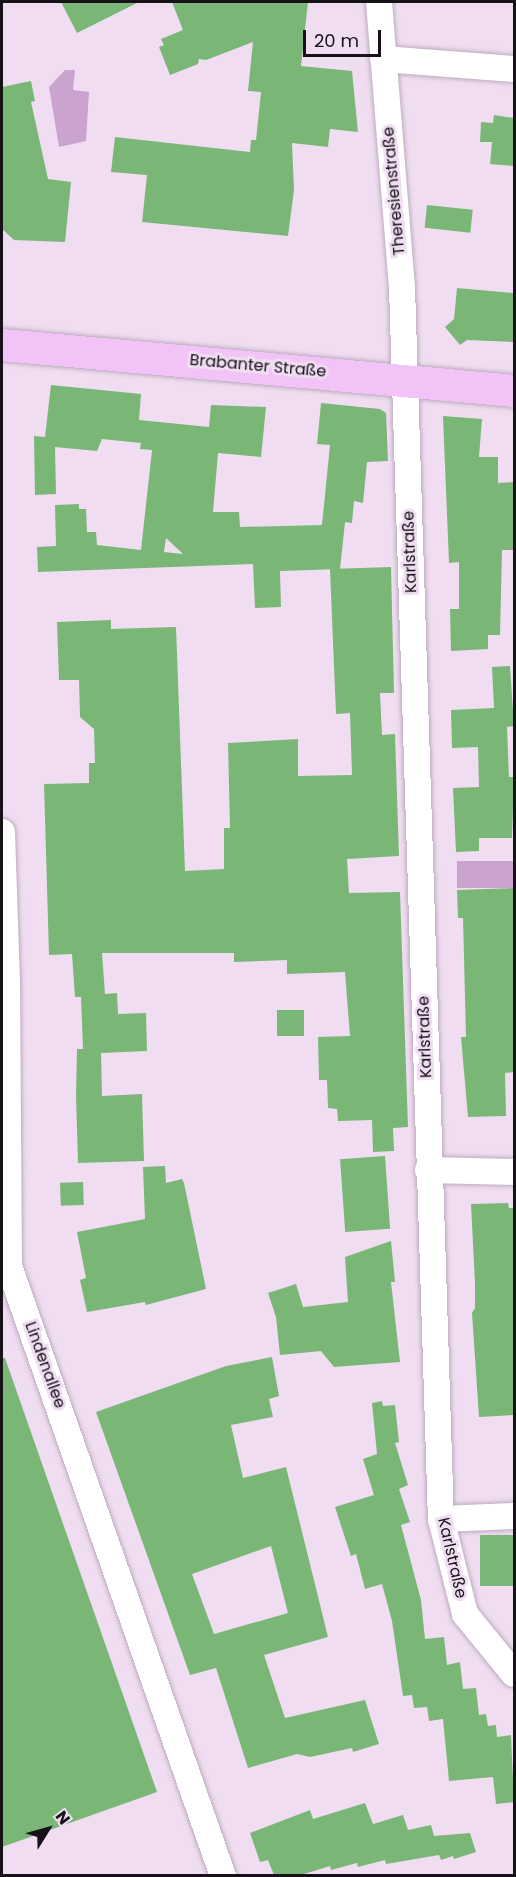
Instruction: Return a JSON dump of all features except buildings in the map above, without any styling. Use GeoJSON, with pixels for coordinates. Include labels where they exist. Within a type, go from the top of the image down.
{"type":"FeatureCollection","features":[{"type":"Feature","properties":{"kind":"main road","name":"Brabanter Straße"},"geometry":{"type":"LineString","coordinates":[[2,345],[514,391]]}},
{"type":"Feature","properties":{"kind":"street","name":"Theresienstraße"},"geometry":{"type":"LineString","coordinates":[[379,2],[399,240],[404,380]]}},
{"type":"Feature","properties":{"kind":"street"},"geometry":{"type":"LineString","coordinates":[[383,59],[514,69]]}},
{"type":"Feature","properties":{"kind":"street","name":"Karlstraße"},"geometry":{"type":"LineString","coordinates":[[404,380],[441,1519],[465,1614],[514,1674]]}},
{"type":"Feature","properties":{"kind":"street","name":"Lindenallee"},"geometry":{"type":"LineString","coordinates":[[2,832],[7,982],[4,1265],[223,1875]]}},
{"type":"Feature","properties":{"kind":"street"},"geometry":{"type":"LineString","coordinates":[[428,1170],[514,1172]]}},
{"type":"Feature","properties":{"kind":"street"},"geometry":{"type":"LineString","coordinates":[[441,1519],[514,1516]]}},
{"type":"Feature","properties":{"kind":"shaded area"},"geometry":{"type":"Polygon","coordinates":[[[65,70],[75,70],[73,90],[89,92],[86,141],[59,147],[49,87],[65,70]]]}},
{"type":"Feature","properties":{"kind":"shaded area"},"geometry":{"type":"Polygon","coordinates":[[[457,861],[514,861],[514,888],[457,888],[457,861]]]}}]}
